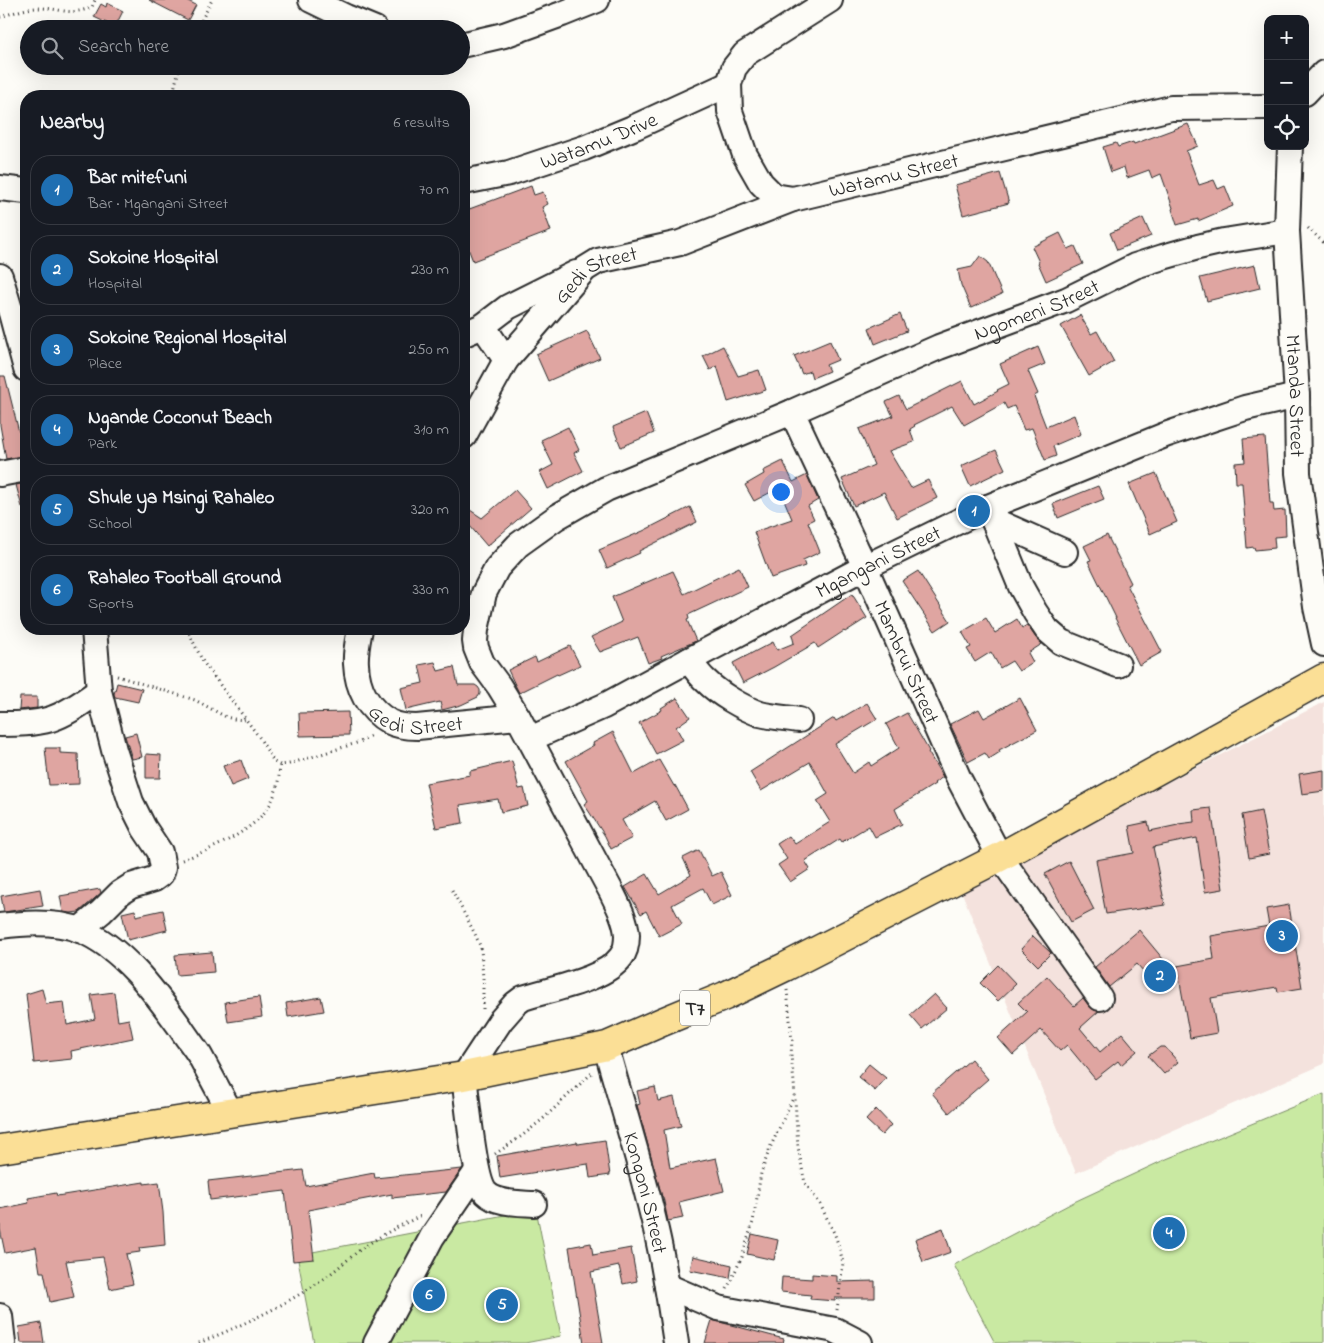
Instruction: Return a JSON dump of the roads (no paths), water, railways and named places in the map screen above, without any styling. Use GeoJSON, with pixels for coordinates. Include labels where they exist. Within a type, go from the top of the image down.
{"type":"FeatureCollection","features":[{"type":"Feature","properties":{"kind":"highway","name":"T7"},"geometry":{"type":"LineString","coordinates":[[0,1149],[608,1052],[662,1022],[786,967],[1000,857],[1324,678]]}},
{"type":"Feature","properties":{"kind":"street"},"geometry":{"type":"LineString","coordinates":[[311,0],[353,20]]}},
{"type":"Feature","properties":{"kind":"street"},"geometry":{"type":"LineString","coordinates":[[470,42],[504,35],[597,0]]}},
{"type":"Feature","properties":{"kind":"street"},"geometry":{"type":"LineString","coordinates":[[793,199],[774,196],[761,183],[745,155],[730,111],[729,84],[734,68],[745,54],[830,0]]}},
{"type":"Feature","properties":{"kind":"street"},"geometry":{"type":"LineString","coordinates":[[1309,89],[1324,73]]}},
{"type":"Feature","properties":{"kind":"street","name":"Watamu Drive"},"geometry":{"type":"LineString","coordinates":[[470,181],[508,173],[584,148],[636,127],[729,84]]}},
{"type":"Feature","properties":{"kind":"street","name":"Watamu Street"},"geometry":{"type":"LineString","coordinates":[[793,199],[1171,108],[1264,107]]}},
{"type":"Feature","properties":{"kind":"street","name":"Mtanda Street"},"geometry":{"type":"LineString","coordinates":[[1290,150],[1287,231],[1297,396],[1298,473],[1316,607],[1324,644]]}},
{"type":"Feature","properties":{"kind":"street"},"geometry":{"type":"LineString","coordinates":[[0,188],[20,190]]}},
{"type":"Feature","properties":{"kind":"street","name":"Gedi Street"},"geometry":{"type":"LineString","coordinates":[[470,425],[506,360],[585,268],[598,262],[680,243],[793,199]]}},
{"type":"Feature","properties":{"kind":"street","name":"Ngomeni Street"},"geometry":{"type":"LineString","coordinates":[[464,1076],[497,1025],[515,1004],[528,997],[587,979],[602,972],[620,959],[624,952],[627,934],[618,905],[518,716],[479,657],[475,641],[484,593],[497,568],[518,545],[557,517],[606,489],[792,412],[939,347],[1066,300],[1135,266],[1207,245],[1287,231]]}},
{"type":"Feature","properties":{"kind":"street"},"geometry":{"type":"LineString","coordinates":[[506,360],[473,330],[508,307],[585,268]]}},
{"type":"Feature","properties":{"kind":"street"},"geometry":{"type":"LineString","coordinates":[[0,276],[20,348]]}},
{"type":"Feature","properties":{"kind":"street","name":"Mgangani Street"},"geometry":{"type":"LineString","coordinates":[[530,739],[604,706],[865,567],[990,514],[1165,435],[1212,418],[1297,396]]}},
{"type":"Feature","properties":{"kind":"street","name":"Mambrui Street"},"geometry":{"type":"LineString","coordinates":[[792,412],[865,567],[959,779],[1000,857],[1100,998]]}},
{"type":"Feature","properties":{"kind":"street"},"geometry":{"type":"LineString","coordinates":[[0,474],[20,470]]}},
{"type":"Feature","properties":{"kind":"street"},"geometry":{"type":"LineString","coordinates":[[990,514],[1065,552]]}},
{"type":"Feature","properties":{"kind":"street"},"geometry":{"type":"LineString","coordinates":[[990,514],[1021,587],[1047,630],[1061,642],[1118,665]]}},
{"type":"Feature","properties":{"kind":"street"},"geometry":{"type":"LineString","coordinates":[[79,930],[120,893],[131,886],[154,879],[161,874],[163,868],[160,852],[144,828],[132,802],[114,750],[98,681],[94,635]]}},
{"type":"Feature","properties":{"kind":"street","name":"Gedi Street"},"geometry":{"type":"LineString","coordinates":[[359,635],[356,647],[356,665],[361,692],[371,707],[390,722],[402,726],[417,727],[518,716]]}},
{"type":"Feature","properties":{"kind":"street"},"geometry":{"type":"LineString","coordinates":[[689,660],[707,682],[749,710],[799,720]]}},
{"type":"Feature","properties":{"kind":"street"},"geometry":{"type":"LineString","coordinates":[[0,724],[20,724],[53,718],[76,707],[98,681]]}},
{"type":"Feature","properties":{"kind":"street"},"geometry":{"type":"LineString","coordinates":[[0,926],[13,924],[56,924],[79,930],[102,942],[133,968],[170,1014],[199,1055],[231,1113]]}},
{"type":"Feature","properties":{"kind":"street","name":"Kongoni Street"},"geometry":{"type":"LineString","coordinates":[[608,1052],[656,1230],[676,1343]]}},
{"type":"Feature","properties":{"kind":"street"},"geometry":{"type":"LineString","coordinates":[[464,1076],[477,1171],[483,1188],[491,1196],[506,1201],[534,1204]]}},
{"type":"Feature","properties":{"kind":"street"},"geometry":{"type":"LineString","coordinates":[[376,1343],[432,1237],[477,1171]]}},
{"type":"Feature","properties":{"kind":"street"},"geometry":{"type":"LineString","coordinates":[[667,1286],[718,1308],[835,1330],[860,1343]]}},
{"type":"Feature","properties":{"kind":"street"},"geometry":{"type":"LineString","coordinates":[[0,1316],[3,1343]]}},
{"type":"Feature","properties":{"kind":"place","name":"Bar mitefuni"},"geometry":{"type":"Point","coordinates":[974,511]}},
{"type":"Feature","properties":{"kind":"place","name":"Sokoine Regional Hospital"},"geometry":{"type":"Point","coordinates":[1282,936]}},
{"type":"Feature","properties":{"kind":"place","name":"Sokoine Hospital"},"geometry":{"type":"Point","coordinates":[1160,976]}},
{"type":"Feature","properties":{"kind":"place","name":"Ngande Coconut Beach"},"geometry":{"type":"Point","coordinates":[1169,1233]}},
{"type":"Feature","properties":{"kind":"place","name":"Rahaleo Football Ground"},"geometry":{"type":"Point","coordinates":[429,1295]}},
{"type":"Feature","properties":{"kind":"place","name":"Shule ya Msingi Rahaleo"},"geometry":{"type":"Point","coordinates":[502,1305]}}]}
